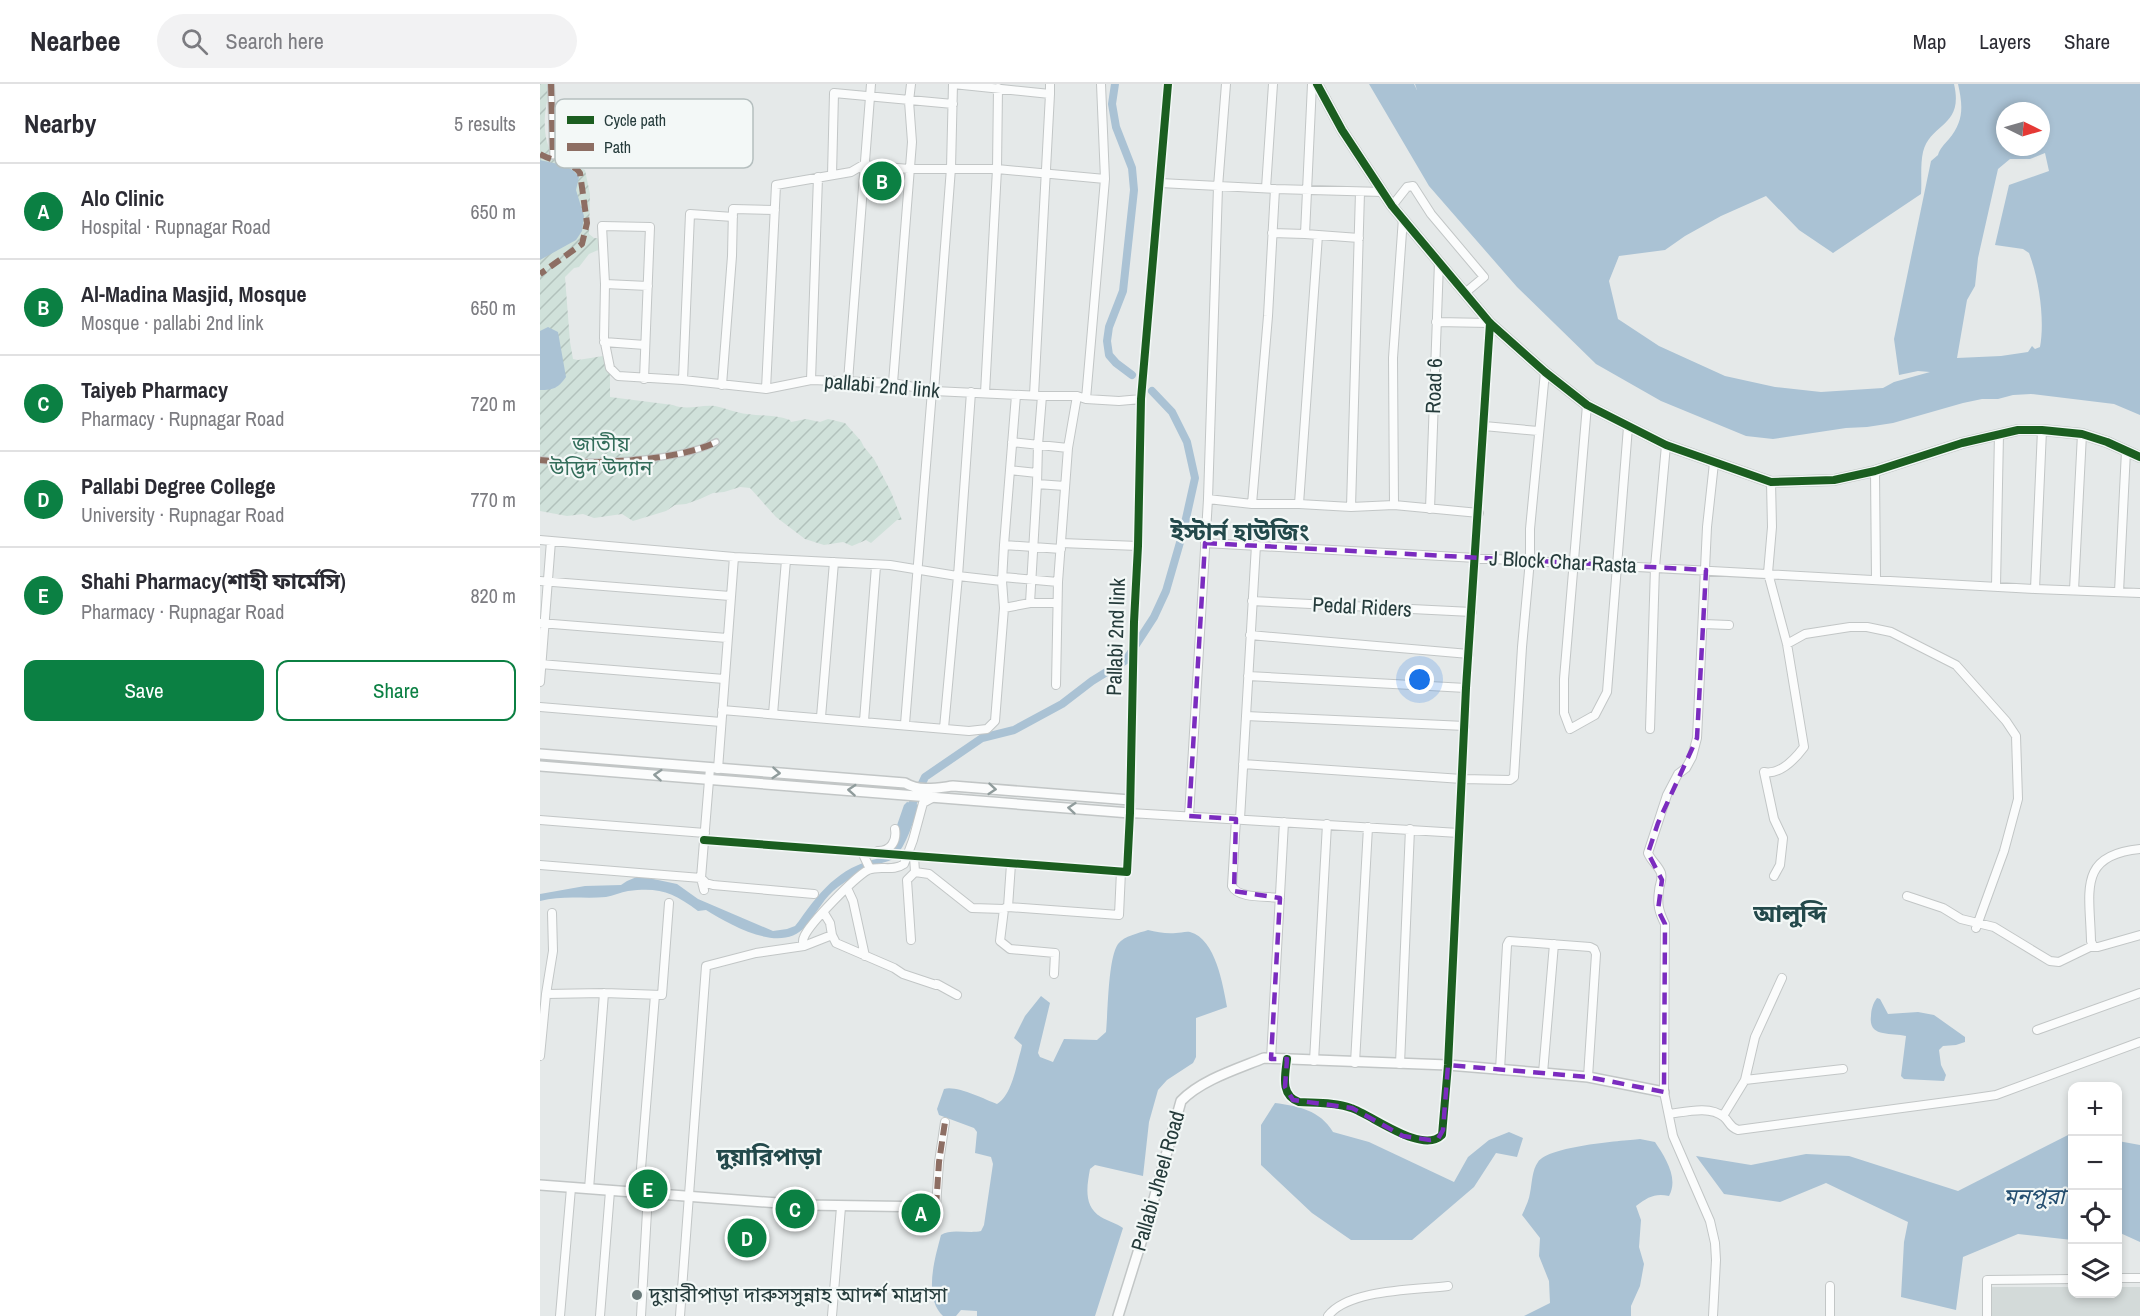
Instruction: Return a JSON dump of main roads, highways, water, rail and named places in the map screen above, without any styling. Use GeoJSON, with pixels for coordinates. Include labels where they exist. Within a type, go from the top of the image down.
{"type":"FeatureCollection","features":[{"type":"Feature","properties":{"kind":"water"},"geometry":{"type":"Polygon","coordinates":[[[1369,84],[1414,84],[1417,90],[1415,84],[1954,84],[1956,98],[1951,117],[1927,142],[1923,152],[1921,194],[1833,253],[1799,230],[1766,196],[1721,216],[1665,250],[1619,256],[1609,281],[1618,319],[1659,346],[1725,376],[1775,387],[1821,392],[1883,388],[1894,382],[1930,372],[1918,371],[1899,375],[1894,339],[1931,161],[1954,132],[1960,119],[1961,99],[1958,84],[2140,84],[2140,415],[2114,404],[2031,394],[1982,399],[1893,423],[1867,427],[1773,439],[1746,436],[1661,401],[1596,364],[1517,287],[1429,186],[1369,84]],[[1996,102],[1996,156],[2038,156],[2030,159],[2010,159],[1998,169],[1978,258],[1975,286],[1967,300],[1957,358],[2001,356],[2028,352],[2032,346],[2035,349],[2040,347],[2042,325],[2040,300],[2036,275],[2029,253],[2023,249],[1995,245],[2009,185],[2049,171],[2046,156],[2050,156],[2050,102],[1996,102]]]}},
{"type":"Feature","properties":{"kind":"water"},"geometry":{"type":"Polygon","coordinates":[[[540,160],[555,163],[555,168],[571,169],[579,177],[576,190],[584,216],[582,231],[576,240],[540,260],[540,160]]]}},
{"type":"Feature","properties":{"kind":"water"},"geometry":{"type":"Polygon","coordinates":[[[548,327],[558,332],[566,377],[555,388],[540,390],[540,331],[548,327]]]}},
{"type":"Feature","properties":{"kind":"water"},"geometry":{"type":"Polygon","coordinates":[[[907,802],[920,805],[906,840],[894,858],[868,867],[838,887],[825,900],[806,926],[796,934],[783,938],[770,938],[742,929],[706,910],[698,911],[681,899],[665,892],[639,890],[606,897],[540,901],[540,894],[585,886],[621,885],[639,876],[677,884],[698,899],[773,931],[787,929],[795,926],[826,888],[846,871],[871,860],[886,857],[907,802]]]}},
{"type":"Feature","properties":{"kind":"water"},"geometry":{"type":"Polygon","coordinates":[[[1148,930],[1169,933],[1188,932],[1199,936],[1217,964],[1227,1007],[1196,1018],[1196,1057],[1193,1063],[1167,1080],[1158,1090],[1149,1122],[1143,1176],[1095,1165],[1090,1169],[1088,1195],[1091,1207],[1101,1217],[1123,1228],[1095,1316],[977,1316],[977,1311],[961,1310],[956,1316],[943,1316],[933,1299],[932,1288],[932,1277],[941,1235],[950,1232],[981,1231],[984,1225],[993,1164],[991,1157],[975,1153],[977,1132],[974,1128],[939,1115],[937,1109],[944,1089],[956,1089],[997,1104],[1002,1100],[1013,1080],[1022,1045],[1014,1038],[1025,1016],[1041,996],[1050,1003],[1038,1053],[1040,1057],[1053,1062],[1064,1039],[1097,1040],[1106,1032],[1110,973],[1118,944],[1132,935],[1148,930]]]}},
{"type":"Feature","properties":{"kind":"water"},"geometry":{"type":"Polygon","coordinates":[[[1877,998],[1880,999],[1888,1014],[1918,1012],[1934,1015],[1965,1037],[1965,1042],[1943,1046],[1939,1050],[1941,1065],[1946,1075],[1944,1081],[1904,1079],[1901,1076],[1906,1036],[1882,1033],[1873,1028],[1871,1011],[1877,998]]]}},
{"type":"Feature","properties":{"kind":"water"},"geometry":{"type":"Polygon","coordinates":[[[1275,1103],[1308,1110],[1322,1119],[1333,1132],[1369,1142],[1454,1182],[1468,1157],[1489,1140],[1509,1132],[1523,1138],[1517,1157],[1496,1153],[1474,1187],[1412,1240],[1351,1240],[1312,1213],[1261,1165],[1261,1125],[1275,1103]]]}},
{"type":"Feature","properties":{"kind":"water","name":"মনপুরা"},"geometry":{"type":"Polygon","coordinates":[[[2068,1135],[2068,1240],[2018,1234],[1963,1257],[1956,1310],[1901,1297],[1904,1242],[1908,1222],[1826,1183],[1780,1202],[1724,1194],[1696,1156],[1751,1165],[1806,1154],[1849,1156],[1958,1191],[2068,1135]]]}},
{"type":"Feature","properties":{"kind":"water"},"geometry":{"type":"Polygon","coordinates":[[[1640,1139],[1655,1142],[1663,1154],[1672,1175],[1672,1189],[1669,1196],[1652,1196],[1636,1206],[1641,1220],[1639,1247],[1644,1264],[1640,1286],[1631,1306],[1631,1316],[1524,1316],[1550,1303],[1549,1281],[1539,1256],[1540,1238],[1522,1215],[1529,1199],[1536,1165],[1545,1156],[1570,1148],[1640,1139]]]}},
{"type":"Feature","properties":{"kind":"water","name":"মনপুরা"},"geometry":{"type":"Polygon","coordinates":[[[2122,1142],[2140,1145],[2140,1242],[2122,1234],[2122,1142]]]}},
{"type":"Feature","properties":{"kind":"waterway"},"geometry":{"type":"LineString","coordinates":[[1115,84],[1112,104],[1116,127],[1132,168],[1134,190],[1123,291],[1109,327],[1107,341],[1109,355],[1132,375]]}},
{"type":"Feature","properties":{"kind":"waterway"},"geometry":{"type":"LineString","coordinates":[[909,811],[925,777],[982,738],[1014,730],[1062,704],[1092,681],[1126,660],[1154,617],[1166,591],[1183,532],[1195,478],[1187,442],[1172,412],[1152,391]]}},
{"type":"Feature","properties":{"kind":"place","name":"Al-Madina Masjid, Mosque"},"geometry":{"type":"Point","coordinates":[882,181]}},
{"type":"Feature","properties":{"kind":"place","name":"Shahi Pharmacy(শাহী ফার্মেসি)"},"geometry":{"type":"Point","coordinates":[648,1189]}},
{"type":"Feature","properties":{"kind":"place","name":"Taiyeb Pharmacy"},"geometry":{"type":"Point","coordinates":[795,1209]}},
{"type":"Feature","properties":{"kind":"place","name":"Alo Clinic"},"geometry":{"type":"Point","coordinates":[921,1213]}},
{"type":"Feature","properties":{"kind":"place","name":"Pallabi Degree College"},"geometry":{"type":"Point","coordinates":[747,1238]}},
{"type":"Feature","properties":{"kind":"place","name":"দুয়ারীপাড়া দারুসসুন্নাহ আদর্শ মাদ্রাসা"},"geometry":{"type":"Point","coordinates":[637,1295]}},
{"type":"Feature","properties":{"kind":"district","name":"ইস্টার্ন হাউজিং"},"geometry":{"type":"Point","coordinates":[1240,532]}},
{"type":"Feature","properties":{"kind":"district","name":"আলুব্দি"},"geometry":{"type":"Point","coordinates":[1790,914]}},
{"type":"Feature","properties":{"kind":"district","name":"দুয়ারিপাড়া"},"geometry":{"type":"Point","coordinates":[769,1157]}},
{"type":"Feature","properties":{"kind":"park label","name":"জাতীয় উদ্ভিদ উদ্যান"},"geometry":{"type":"Point","coordinates":[601,456]}}]}
